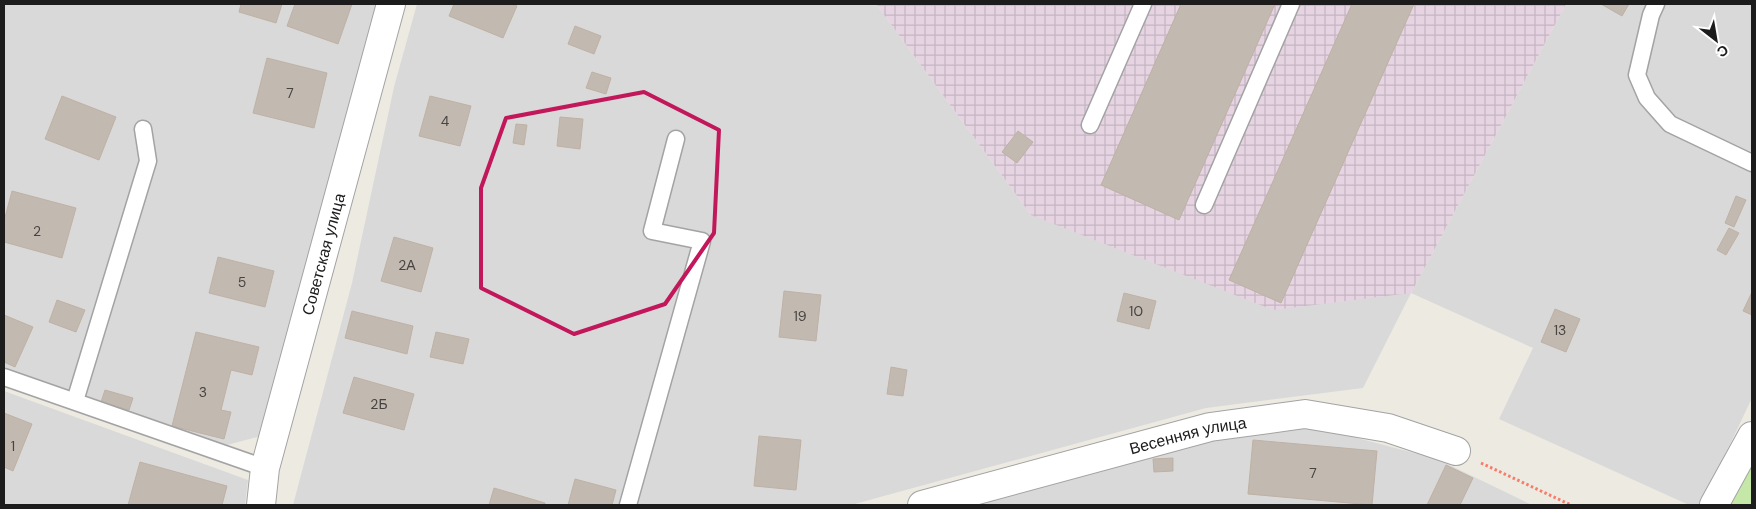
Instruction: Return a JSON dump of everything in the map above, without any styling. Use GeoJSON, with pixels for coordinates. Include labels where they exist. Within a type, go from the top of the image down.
{"type":"FeatureCollection","features":[{"type":"Feature","properties":{"kind":"street","name":"Советская улица"},"geometry":{"type":"LineString","coordinates":[[261,505],[265,468],[391,4]]}},
{"type":"Feature","properties":{"kind":"street","name":"Весенняя улица"},"geometry":{"type":"LineString","coordinates":[[922,505],[1210,426],[1305,414],[1388,428],[1456,451]]}},
{"type":"Feature","properties":{"kind":"street"},"geometry":{"type":"LineString","coordinates":[[1714,505],[1752,436]]}},
{"type":"Feature","properties":{"kind":"lane"},"geometry":{"type":"LineString","coordinates":[[1090,124],[1143,4]]}},
{"type":"Feature","properties":{"kind":"lane"},"geometry":{"type":"LineString","coordinates":[[1204,205],[1291,4]]}},
{"type":"Feature","properties":{"kind":"lane"},"geometry":{"type":"LineString","coordinates":[[1656,4],[1650,15],[1637,75],[1647,98],[1670,124],[1752,163]]}},
{"type":"Feature","properties":{"kind":"lane"},"geometry":{"type":"LineString","coordinates":[[75,401],[148,161],[143,129]]}},
{"type":"Feature","properties":{"kind":"lane"},"geometry":{"type":"LineString","coordinates":[[628,505],[702,242],[652,231],[676,139]]}},
{"type":"Feature","properties":{"kind":"lane"},"geometry":{"type":"LineString","coordinates":[[4,377],[265,468]]}},
{"type":"Feature","properties":{"kind":"path"},"geometry":{"type":"LineString","coordinates":[[1456,451],[1572,505]]}},
{"type":"Feature","properties":{"kind":"highlighted area"},"geometry":{"type":"Polygon","coordinates":[[[644,92],[719,130],[714,233],[665,304],[574,334],[481,288],[481,188],[506,118],[644,92]]]}},
{"type":"Feature","properties":{"kind":"shaded area"},"geometry":{"type":"Polygon","coordinates":[[[4,4],[377,4],[265,435],[227,445],[139,417],[4,370],[4,4]]]}},
{"type":"Feature","properties":{"kind":"shaded area"},"geometry":{"type":"Polygon","coordinates":[[[417,4],[876,4],[1031,215],[1411,293],[1363,388],[1206,408],[851,505],[293,505],[352,283],[394,87],[417,4]]]}},
{"type":"Feature","properties":{"kind":"shaded area"},"geometry":{"type":"Polygon","coordinates":[[[876,4],[1566,4],[1411,293],[1273,310],[1031,215],[876,4]]]}},
{"type":"Feature","properties":{"kind":"shaded area"},"geometry":{"type":"Polygon","coordinates":[[[1566,4],[1752,4],[1752,398],[1701,505],[1689,505],[1499,419],[1533,348],[1411,293],[1566,4]]]}},
{"type":"Feature","properties":{"kind":"shaded area"},"geometry":{"type":"Polygon","coordinates":[[[4,391],[248,480],[245,505],[4,505],[4,391]]]}},
{"type":"Feature","properties":{"kind":"shaded area"},"geometry":{"type":"Polygon","coordinates":[[[1304,424],[1437,459],[1532,505],[962,505],[1221,431],[1304,424]]]}},
{"type":"Feature","properties":{"kind":"green space"},"geometry":{"type":"Polygon","coordinates":[[[1752,418],[1752,505],[1709,505],[1752,418]]]}},
{"type":"Feature","properties":{"kind":"building"},"geometry":{"type":"Polygon","coordinates":[[[241,4],[282,4],[276,23],[239,12],[241,4]]]}},
{"type":"Feature","properties":{"kind":"building"},"geometry":{"type":"Polygon","coordinates":[[[295,4],[352,4],[338,44],[287,26],[295,4]]]}},
{"type":"Feature","properties":{"kind":"building"},"geometry":{"type":"Polygon","coordinates":[[[454,4],[510,4],[517,6],[503,38],[449,16],[454,4]]]}},
{"type":"Feature","properties":{"kind":"building"},"geometry":{"type":"Polygon","coordinates":[[[1181,4],[1275,4],[1179,220],[1101,185],[1181,4]]]}},
{"type":"Feature","properties":{"kind":"building"},"geometry":{"type":"Polygon","coordinates":[[[1352,4],[1414,4],[1281,303],[1229,280],[1352,4]]]}},
{"type":"Feature","properties":{"kind":"building"},"geometry":{"type":"Polygon","coordinates":[[[1601,4],[1629,4],[1622,16],[1601,4]]]}},
{"type":"Feature","properties":{"kind":"building"},"geometry":{"type":"Polygon","coordinates":[[[575,26],[601,36],[594,54],[568,44],[575,26]]]}},
{"type":"Feature","properties":{"kind":"building"},"geometry":{"type":"Polygon","coordinates":[[[267,58],[327,73],[314,128],[253,113],[267,58]]]}},
{"type":"Feature","properties":{"kind":"building"},"geometry":{"type":"Polygon","coordinates":[[[592,72],[611,78],[606,94],[586,88],[592,72]]]}},
{"type":"Feature","properties":{"kind":"building"},"geometry":{"type":"Polygon","coordinates":[[[62,96],[116,117],[99,160],[45,139],[62,96]]]}},
{"type":"Feature","properties":{"kind":"building"},"geometry":{"type":"Polygon","coordinates":[[[430,96],[471,106],[460,146],[419,136],[430,96]]]}},
{"type":"Feature","properties":{"kind":"building"},"geometry":{"type":"Polygon","coordinates":[[[560,117],[583,119],[580,149],[557,146],[560,117]]]}},
{"type":"Feature","properties":{"kind":"building"},"geometry":{"type":"Polygon","coordinates":[[[516,124],[527,125],[524,145],[513,143],[516,124]]]}},
{"type":"Feature","properties":{"kind":"building"},"geometry":{"type":"Polygon","coordinates":[[[1018,131],[1033,142],[1017,163],[1002,152],[1018,131]]]}},
{"type":"Feature","properties":{"kind":"building"},"geometry":{"type":"Polygon","coordinates":[[[12,191],[76,208],[62,258],[4,242],[4,221],[12,191]]]}},
{"type":"Feature","properties":{"kind":"building"},"geometry":{"type":"Polygon","coordinates":[[[1736,196],[1746,200],[1734,227],[1725,223],[1736,196]]]}},
{"type":"Feature","properties":{"kind":"building"},"geometry":{"type":"Polygon","coordinates":[[[1729,228],[1739,233],[1726,255],[1717,250],[1729,228]]]}},
{"type":"Feature","properties":{"kind":"building"},"geometry":{"type":"Polygon","coordinates":[[[394,237],[433,248],[421,292],[381,281],[394,237]]]}},
{"type":"Feature","properties":{"kind":"building"},"geometry":{"type":"Polygon","coordinates":[[[218,257],[274,271],[265,307],[209,293],[218,257]]]}},
{"type":"Feature","properties":{"kind":"building"},"geometry":{"type":"Polygon","coordinates":[[[784,291],[821,295],[816,341],[779,337],[784,291]]]}},
{"type":"Feature","properties":{"kind":"building"},"geometry":{"type":"Polygon","coordinates":[[[1752,292],[1752,315],[1743,311],[1752,292]]]}},
{"type":"Feature","properties":{"kind":"building"},"geometry":{"type":"Polygon","coordinates":[[[1124,293],[1156,301],[1149,329],[1117,321],[1124,293]]]}},
{"type":"Feature","properties":{"kind":"building"},"geometry":{"type":"Polygon","coordinates":[[[57,300],[85,310],[76,332],[49,322],[57,300]]]}},
{"type":"Feature","properties":{"kind":"building"},"geometry":{"type":"Polygon","coordinates":[[[1555,309],[1580,319],[1566,352],[1541,342],[1555,309]]]}},
{"type":"Feature","properties":{"kind":"building"},"geometry":{"type":"Polygon","coordinates":[[[352,311],[413,326],[407,354],[345,338],[352,311]]]}},
{"type":"Feature","properties":{"kind":"building"},"geometry":{"type":"Polygon","coordinates":[[[4,315],[33,327],[15,367],[4,362],[4,315]]]}},
{"type":"Feature","properties":{"kind":"building"},"geometry":{"type":"Polygon","coordinates":[[[196,332],[259,347],[252,375],[231,370],[221,410],[231,412],[224,439],[172,426],[196,332]]]}},
{"type":"Feature","properties":{"kind":"building"},"geometry":{"type":"Polygon","coordinates":[[[436,332],[469,339],[463,364],[430,357],[436,332]]]}},
{"type":"Feature","properties":{"kind":"building"},"geometry":{"type":"Polygon","coordinates":[[[891,367],[907,370],[903,396],[887,394],[891,367]]]}},
{"type":"Feature","properties":{"kind":"building"},"geometry":{"type":"Polygon","coordinates":[[[354,377],[414,394],[404,430],[343,413],[354,377]]]}},
{"type":"Feature","properties":{"kind":"building"},"geometry":{"type":"Polygon","coordinates":[[[105,390],[133,398],[129,410],[101,402],[105,390]]]}},
{"type":"Feature","properties":{"kind":"building"},"geometry":{"type":"Polygon","coordinates":[[[4,413],[32,424],[13,471],[4,467],[4,413]]]}},
{"type":"Feature","properties":{"kind":"building"},"geometry":{"type":"Polygon","coordinates":[[[759,436],[801,440],[796,490],[754,486],[759,436]]]}},
{"type":"Feature","properties":{"kind":"building"},"geometry":{"type":"Polygon","coordinates":[[[1253,440],[1377,451],[1372,505],[1248,494],[1253,440]]]}},
{"type":"Feature","properties":{"kind":"building"},"geometry":{"type":"Polygon","coordinates":[[[1173,458],[1173,471],[1154,472],[1153,459],[1173,458]]]}},
{"type":"Feature","properties":{"kind":"building"},"geometry":{"type":"Polygon","coordinates":[[[140,462],[227,486],[222,505],[128,505],[140,462]]]}},
{"type":"Feature","properties":{"kind":"building"},"geometry":{"type":"Polygon","coordinates":[[[1446,465],[1473,478],[1460,505],[1427,505],[1446,465]]]}},
{"type":"Feature","properties":{"kind":"building"},"geometry":{"type":"Polygon","coordinates":[[[575,479],[616,490],[612,505],[568,505],[575,479]]]}},
{"type":"Feature","properties":{"kind":"building"},"geometry":{"type":"Polygon","coordinates":[[[494,488],[545,503],[545,505],[489,505],[494,488]]]}}]}
